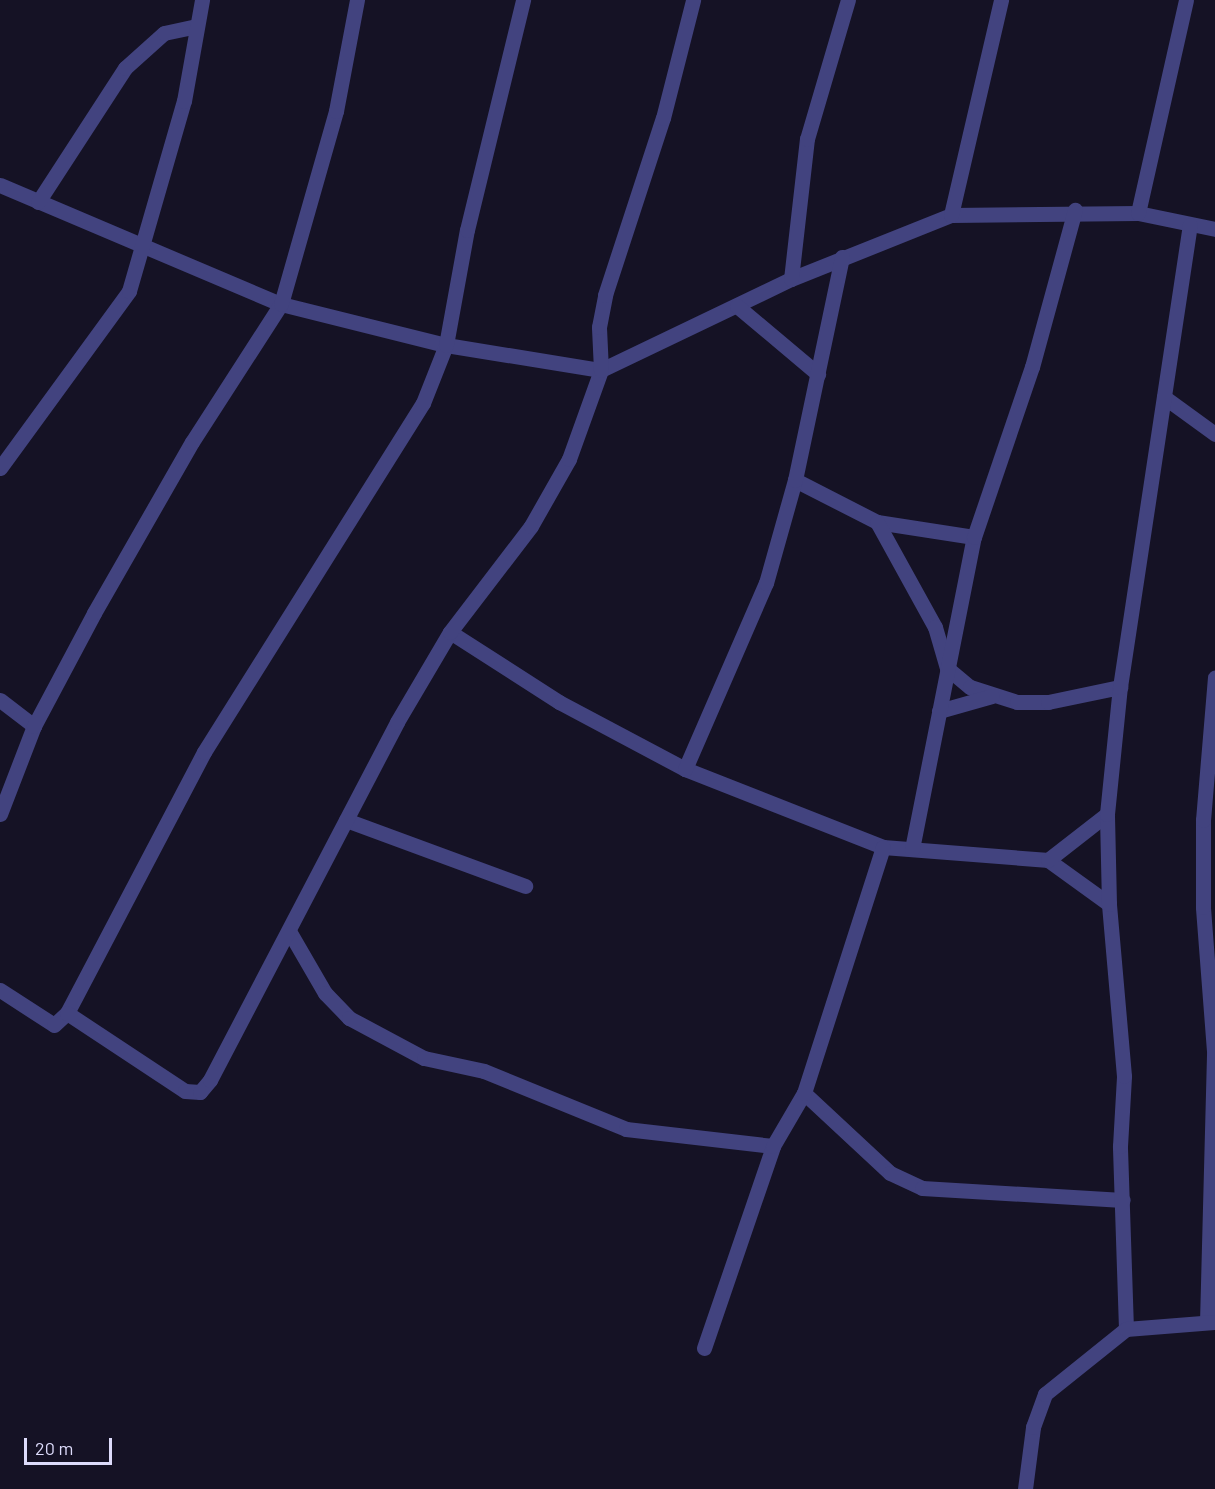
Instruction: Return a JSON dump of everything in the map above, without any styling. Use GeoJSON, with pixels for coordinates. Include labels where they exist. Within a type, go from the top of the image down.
{"type":"FeatureCollection","features":[{"type":"Feature","properties":{"kind":"street"},"geometry":{"type":"LineString","coordinates":[[0,468],[108,326],[144,248],[184,101],[202,0]]}},
{"type":"Feature","properties":{"kind":"street"},"geometry":{"type":"LineString","coordinates":[[0,814],[34,726],[192,442],[281,304],[336,111],[357,0]]}},
{"type":"Feature","properties":{"kind":"street"},"geometry":{"type":"LineString","coordinates":[[0,990],[54,1025],[67,1013],[158,833],[390,462],[423,404],[446,345],[467,230],[523,0]]}},
{"type":"Feature","properties":{"kind":"street"},"geometry":{"type":"LineString","coordinates":[[67,1013],[185,1091],[200,1092],[247,1017],[346,819],[450,632],[531,526],[569,459],[602,370],[599,327],[605,295],[663,118],[693,0]]}},
{"type":"Feature","properties":{"kind":"street"},"geometry":{"type":"LineString","coordinates":[[791,279],[807,139],[848,0]]}},
{"type":"Feature","properties":{"kind":"street"},"geometry":{"type":"LineString","coordinates":[[951,215],[1001,0]]}},
{"type":"Feature","properties":{"kind":"street"},"geometry":{"type":"LineString","coordinates":[[1138,213],[1186,0]]}},
{"type":"Feature","properties":{"kind":"street"},"geometry":{"type":"LineString","coordinates":[[38,202],[125,68],[164,33],[196,26]]}},
{"type":"Feature","properties":{"kind":"street"},"geometry":{"type":"LineString","coordinates":[[0,185],[144,248],[281,304],[446,345],[602,370],[791,279],[951,215],[1075,210],[1138,213],[1215,229]]}},
{"type":"Feature","properties":{"kind":"street"},"geometry":{"type":"LineString","coordinates":[[912,849],[974,537],[1032,367],[1075,210]]}},
{"type":"Feature","properties":{"kind":"street"},"geometry":{"type":"LineString","coordinates":[[1126,1329],[1123,1200],[1124,1076],[1109,904],[1107,814],[1120,687],[1190,225]]}},
{"type":"Feature","properties":{"kind":"street"},"geometry":{"type":"LineString","coordinates":[[684,769],[761,594],[795,480],[842,257]]}},
{"type":"Feature","properties":{"kind":"street"},"geometry":{"type":"LineString","coordinates":[[737,306],[818,374]]}},
{"type":"Feature","properties":{"kind":"street"},"geometry":{"type":"LineString","coordinates":[[1164,397],[1215,434]]}},
{"type":"Feature","properties":{"kind":"street"},"geometry":{"type":"LineString","coordinates":[[795,480],[877,522],[974,537]]}},
{"type":"Feature","properties":{"kind":"street"},"geometry":{"type":"LineString","coordinates":[[877,522],[935,627],[947,668],[992,696]]}},
{"type":"Feature","properties":{"kind":"street"},"geometry":{"type":"LineString","coordinates":[[450,632],[559,702],[684,769],[883,847],[1048,860],[1109,904]]}},
{"type":"Feature","properties":{"kind":"street"},"geometry":{"type":"LineString","coordinates":[[1025,1489],[1033,1427],[1045,1394],[1126,1329],[1211,1322],[1213,1025],[1203,820],[1215,684]]}},
{"type":"Feature","properties":{"kind":"street"},"geometry":{"type":"LineString","coordinates":[[939,711],[992,696],[1048,702],[1120,687]]}},
{"type":"Feature","properties":{"kind":"street"},"geometry":{"type":"LineString","coordinates":[[0,700],[34,726]]}},
{"type":"Feature","properties":{"kind":"street"},"geometry":{"type":"LineString","coordinates":[[1048,860],[1107,814]]}},
{"type":"Feature","properties":{"kind":"street"},"geometry":{"type":"LineString","coordinates":[[346,819],[525,886]]}},
{"type":"Feature","properties":{"kind":"street"},"geometry":{"type":"LineString","coordinates":[[704,1348],[773,1146],[804,1094],[883,847]]}},
{"type":"Feature","properties":{"kind":"street"},"geometry":{"type":"LineString","coordinates":[[290,931],[325,993],[349,1018],[424,1058],[484,1071],[626,1129],[773,1146]]}},
{"type":"Feature","properties":{"kind":"street"},"geometry":{"type":"LineString","coordinates":[[804,1094],[890,1173],[922,1188],[1123,1200]]}}]}
